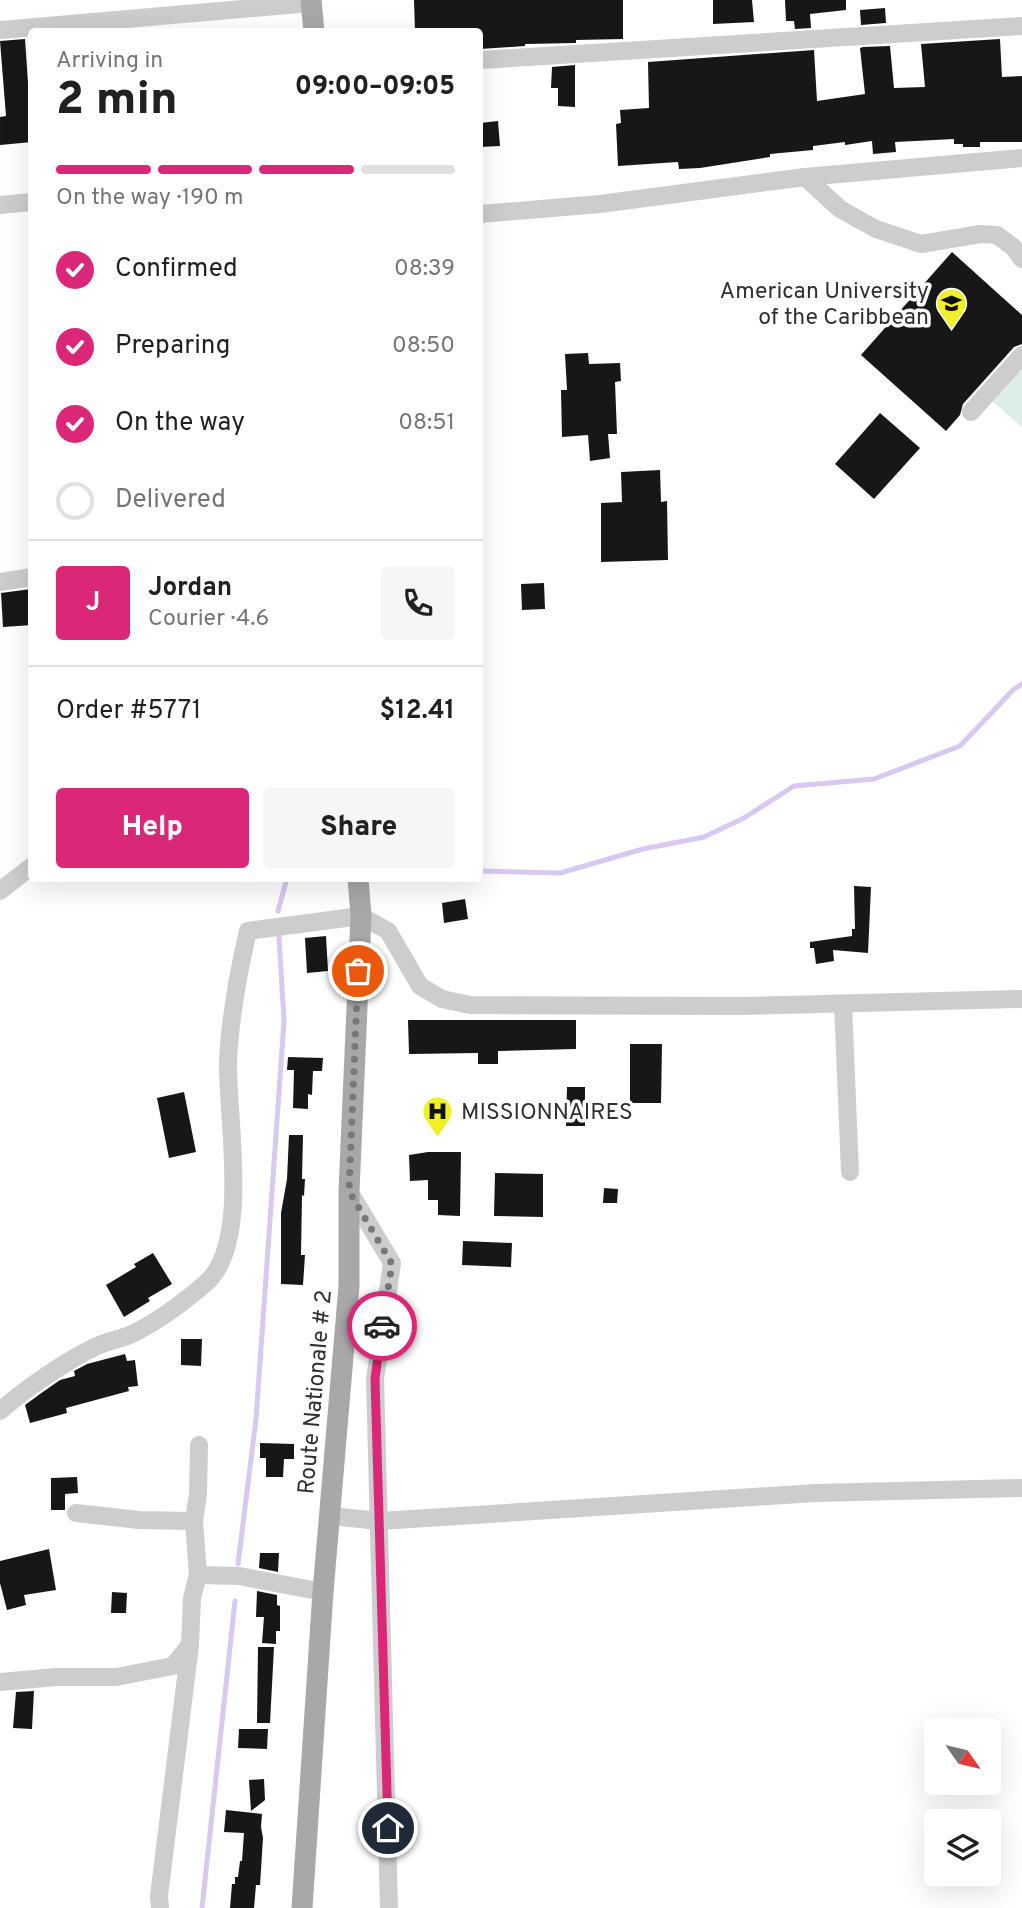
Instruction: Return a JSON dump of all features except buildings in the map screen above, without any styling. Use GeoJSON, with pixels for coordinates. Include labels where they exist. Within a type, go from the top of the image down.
{"type":"FeatureCollection","features":[{"type":"Feature","properties":{"kind":"main road"},"geometry":{"type":"LineString","coordinates":[[311,2],[314,28]]}},
{"type":"Feature","properties":{"kind":"main road","name":"Route Nationale # 2"},"geometry":{"type":"LineString","coordinates":[[302,1908],[323,1592],[349,1286],[349,1191],[360,916],[358,882]]}},
{"type":"Feature","properties":{"kind":"street"},"geometry":{"type":"LineString","coordinates":[[0,30],[311,2]]}},
{"type":"Feature","properties":{"kind":"street"},"geometry":{"type":"LineString","coordinates":[[483,60],[1022,26]]}},
{"type":"Feature","properties":{"kind":"street"},"geometry":{"type":"LineString","coordinates":[[483,214],[600,204],[805,177],[1022,158]]}},
{"type":"Feature","properties":{"kind":"street"},"geometry":{"type":"LineString","coordinates":[[805,177],[839,209],[876,229],[921,244],[981,234],[997,235],[1013,247],[1022,259]]}},
{"type":"Feature","properties":{"kind":"street"},"geometry":{"type":"LineString","coordinates":[[0,205],[28,202]]}},
{"type":"Feature","properties":{"kind":"street"},"geometry":{"type":"LineString","coordinates":[[971,412],[1022,355]]}},
{"type":"Feature","properties":{"kind":"street"},"geometry":{"type":"LineString","coordinates":[[0,582],[28,578]]}},
{"type":"Feature","properties":{"kind":"street"},"geometry":{"type":"LineString","coordinates":[[0,891],[28,869]]}},
{"type":"Feature","properties":{"kind":"street"},"geometry":{"type":"LineString","coordinates":[[0,1411],[96,1346],[132,1334],[160,1316],[207,1282],[222,1265],[232,1216],[229,1062],[235,988],[248,931],[360,916],[388,931],[420,986],[442,999],[470,1005],[741,1006],[1022,999]]}},
{"type":"Feature","properties":{"kind":"street"},"geometry":{"type":"LineString","coordinates":[[843,1004],[850,1172]]}},
{"type":"Feature","properties":{"kind":"street"},"geometry":{"type":"LineString","coordinates":[[349,1191],[392,1264],[375,1379],[389,1908]]}},
{"type":"Feature","properties":{"kind":"street"},"geometry":{"type":"LineString","coordinates":[[160,1908],[159,1896],[190,1645],[192,1598],[198,1575],[194,1521],[198,1494],[199,1445]]}},
{"type":"Feature","properties":{"kind":"street"},"geometry":{"type":"LineString","coordinates":[[330,1516],[380,1521],[816,1493],[1022,1488]]}},
{"type":"Feature","properties":{"kind":"street"},"geometry":{"type":"LineString","coordinates":[[76,1513],[139,1520],[194,1521]]}},
{"type":"Feature","properties":{"kind":"street"},"geometry":{"type":"LineString","coordinates":[[198,1575],[239,1576],[323,1592]]}},
{"type":"Feature","properties":{"kind":"street"},"geometry":{"type":"LineString","coordinates":[[0,1682],[56,1677],[116,1677],[173,1666],[190,1645]]}},
{"type":"Feature","properties":{"kind":"shaded area"},"geometry":{"type":"Polygon","coordinates":[[[1022,363],[1022,427],[991,400],[1022,363]]]}},
{"type":"Feature","properties":{"kind":"waterway"},"geometry":{"type":"LineString","coordinates":[[483,871],[560,873],[643,849],[704,837],[744,818],[794,786],[874,779],[960,746],[1013,690],[1022,684]]}},
{"type":"Feature","properties":{"kind":"waterway"},"geometry":{"type":"LineString","coordinates":[[278,911],[286,882]]}},
{"type":"Feature","properties":{"kind":"waterway"},"geometry":{"type":"LineString","coordinates":[[238,1564],[256,1419],[284,1021],[279,937]]}},
{"type":"Feature","properties":{"kind":"waterway"},"geometry":{"type":"LineString","coordinates":[[202,1908],[235,1601]]}},
{"type":"Feature","properties":{"kind":"way so far"},"geometry":{"type":"LineString","coordinates":[[358,971],[349,1191],[392,1264],[382,1326]]}},
{"type":"Feature","properties":{"kind":"place","name":"American University of the Caribbean"},"geometry":{"type":"Point","coordinates":[952,330]}},
{"type":"Feature","properties":{"kind":"place","name":"MISSIONNAIRES"},"geometry":{"type":"Point","coordinates":[438,1138]}},
{"type":"Feature","properties":{"kind":"route"},"geometry":{"type":"LineString","coordinates":[[382,1326],[375,1379],[388,1828]]}}]}
